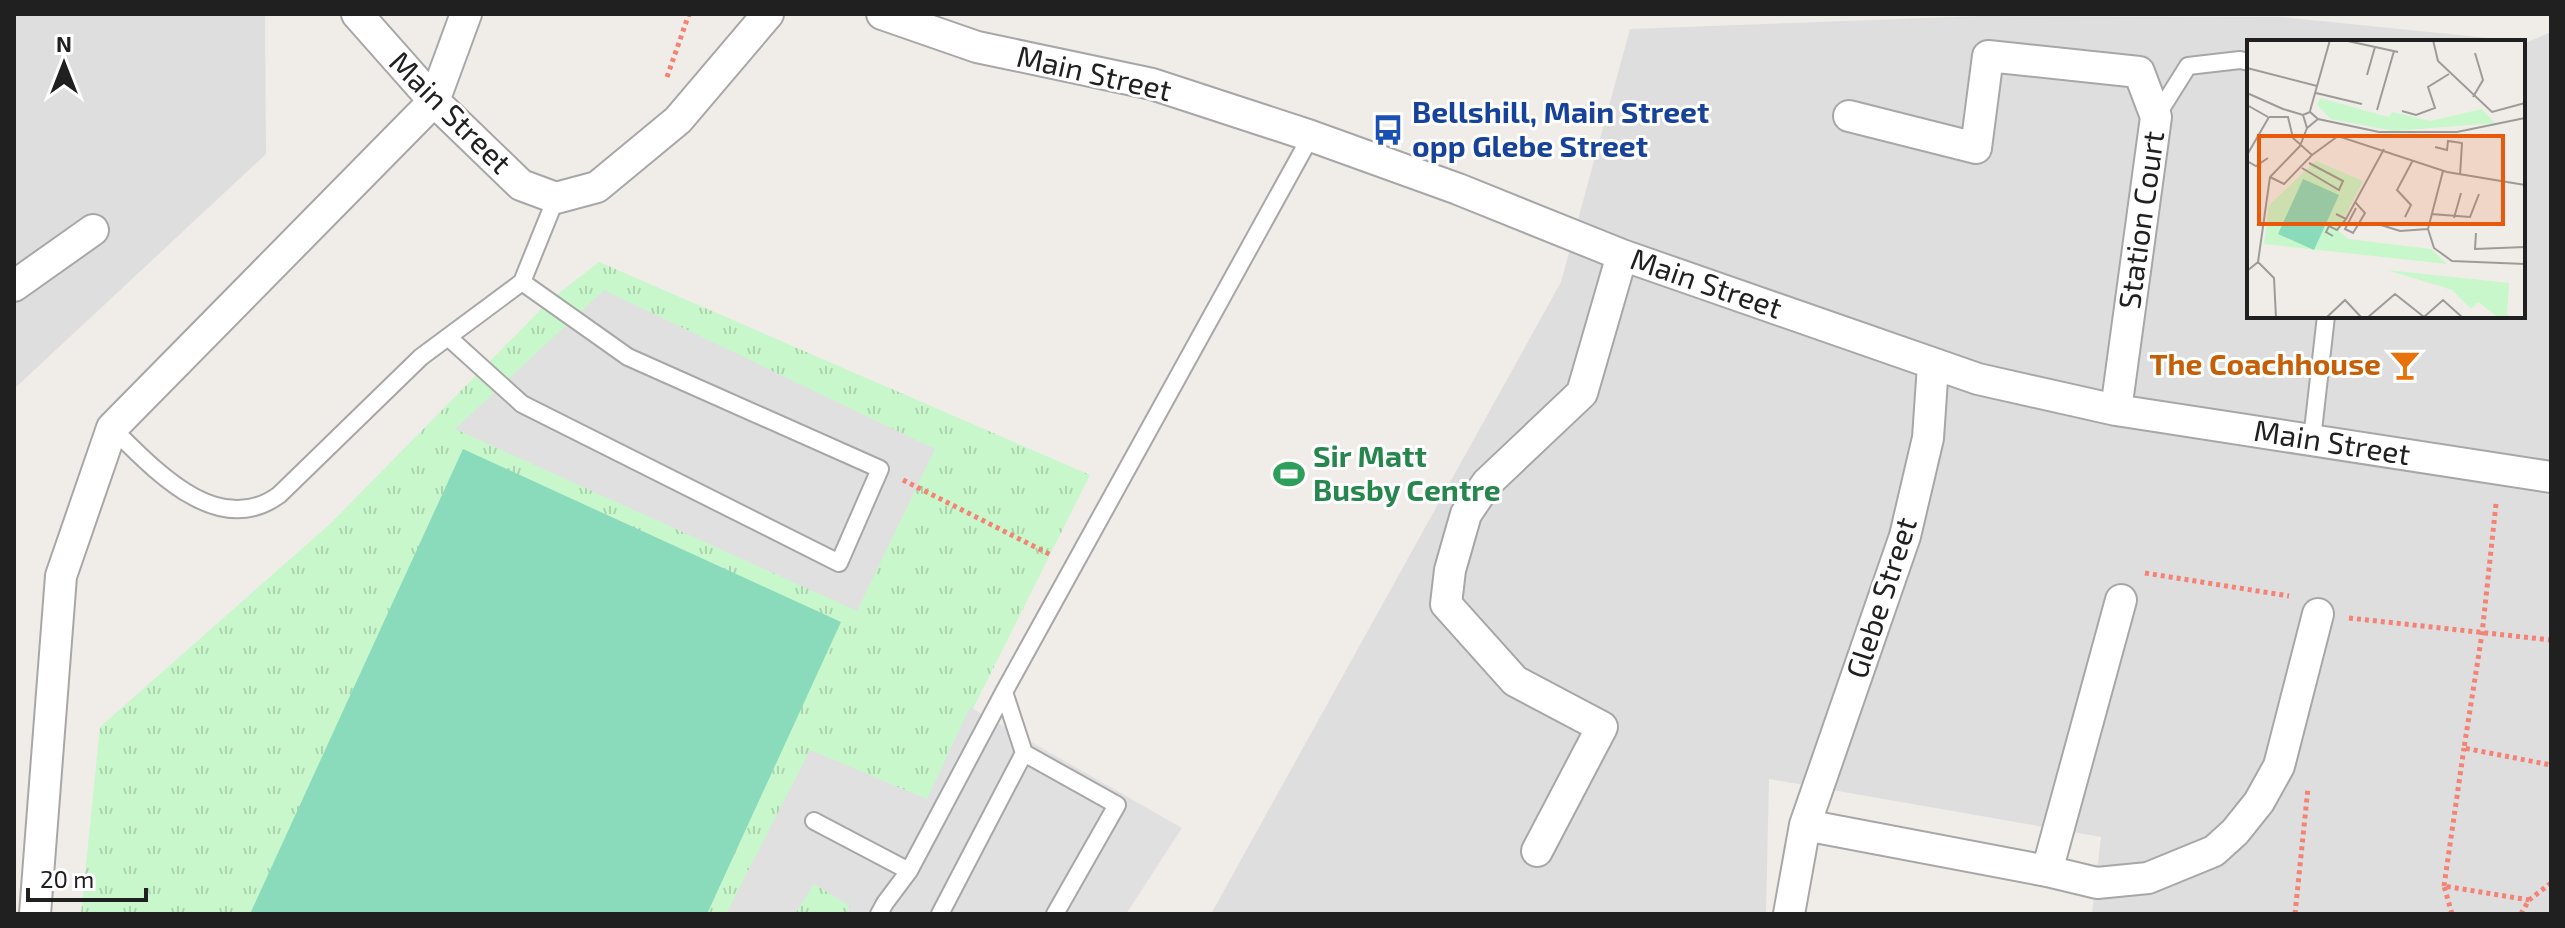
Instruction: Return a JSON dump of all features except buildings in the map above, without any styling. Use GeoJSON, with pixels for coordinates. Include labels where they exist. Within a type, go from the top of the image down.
{"type":"FeatureCollection","features":[{"type":"Feature","properties":{"kind":"street","name":"Main Street"},"geometry":{"type":"LineString","coordinates":[[357,14],[434,101],[521,185],[556,198]]}},
{"type":"Feature","properties":{"kind":"street"},"geometry":{"type":"LineString","coordinates":[[35,914],[61,576],[112,428],[434,101],[466,14]]}},
{"type":"Feature","properties":{"kind":"street"},"geometry":{"type":"LineString","coordinates":[[556,198],[597,187],[678,120],[768,14]]}},
{"type":"Feature","properties":{"kind":"street","name":"Main Street"},"geometry":{"type":"LineString","coordinates":[[882,14],[977,47],[1152,84],[1311,136],[1458,189],[1622,255],[1978,379],[2116,410],[2551,477]]}},
{"type":"Feature","properties":{"kind":"street","name":"Station Court"},"geometry":{"type":"LineString","coordinates":[[1849,116],[1976,148],[1988,56],[2139,72],[2156,117],[2116,410]]}},
{"type":"Feature","properties":{"kind":"street"},"geometry":{"type":"LineString","coordinates":[[14,286],[93,230]]}},
{"type":"Feature","properties":{"kind":"street"},"geometry":{"type":"LineString","coordinates":[[1537,851],[1602,727],[1515,681],[1446,604],[1450,570],[1466,514],[1487,483],[1582,393],[1622,255]]}},
{"type":"Feature","properties":{"kind":"street","name":"Glebe Street"},"geometry":{"type":"LineString","coordinates":[[1789,914],[1805,825],[1905,536],[1928,438],[1933,365]]}},
{"type":"Feature","properties":{"kind":"street"},"geometry":{"type":"LineString","coordinates":[[2047,871],[2121,600]]}},
{"type":"Feature","properties":{"kind":"street"},"geometry":{"type":"LineString","coordinates":[[1805,825],[2097,883],[2148,878],[2214,851],[2235,832],[2259,802],[2279,766],[2318,614]]}},
{"type":"Feature","properties":{"kind":"lane"},"geometry":{"type":"LineString","coordinates":[[2156,117],[2188,66],[2247,62]]}},
{"type":"Feature","properties":{"kind":"lane"},"geometry":{"type":"LineString","coordinates":[[879,914],[909,871],[1004,692],[1311,136]]}},
{"type":"Feature","properties":{"kind":"lane"},"geometry":{"type":"LineString","coordinates":[[112,428],[166,480],[201,501],[233,509],[265,505],[421,357],[522,282],[556,198]]}},
{"type":"Feature","properties":{"kind":"lane"},"geometry":{"type":"LineString","coordinates":[[448,337],[522,404],[839,563],[880,469],[628,357],[522,282]]}},
{"type":"Feature","properties":{"kind":"lane"},"geometry":{"type":"LineString","coordinates":[[2312,439],[2326,318]]}},
{"type":"Feature","properties":{"kind":"lane"},"geometry":{"type":"LineString","coordinates":[[1004,692],[1024,753],[1117,805],[1055,914]]}},
{"type":"Feature","properties":{"kind":"lane"},"geometry":{"type":"LineString","coordinates":[[940,914],[1024,753]]}},
{"type":"Feature","properties":{"kind":"lane"},"geometry":{"type":"LineString","coordinates":[[814,821],[909,871]]}},
{"type":"Feature","properties":{"kind":"path"},"geometry":{"type":"LineString","coordinates":[[880,469],[1073,567]]}},
{"type":"Feature","properties":{"kind":"path"},"geometry":{"type":"LineString","coordinates":[[2452,914],[2444,886],[2482,634],[2499,471]]}},
{"type":"Feature","properties":{"kind":"path"},"geometry":{"type":"LineString","coordinates":[[2482,634],[2551,640]]}},
{"type":"Feature","properties":{"kind":"path"},"geometry":{"type":"LineString","coordinates":[[2464,748],[2551,765]]}},
{"type":"Feature","properties":{"kind":"path"},"geometry":{"type":"LineString","coordinates":[[2279,766],[2309,785],[2295,914]]}},
{"type":"Feature","properties":{"kind":"path"},"geometry":{"type":"LineString","coordinates":[[2521,914],[2529,900],[2551,883]]}},
{"type":"Feature","properties":{"kind":"path"},"geometry":{"type":"LineString","coordinates":[[2444,886],[2529,900]]}},
{"type":"Feature","properties":{"kind":"shaded area"},"geometry":{"type":"Polygon","coordinates":[[[14,14],[265,14],[266,154],[14,389],[14,14]]]}},
{"type":"Feature","properties":{"kind":"shaded area"},"geometry":{"type":"Polygon","coordinates":[[[1980,16],[2280,17],[2508,40],[2247,40],[2247,318],[2525,318],[2525,42],[2551,32],[2551,914],[2092,914],[2101,837],[1769,779],[1766,914],[1211,914],[1561,282],[1630,29],[1980,16]]]}},
{"type":"Feature","properties":{"kind":"shaded area"},"geometry":{"type":"Polygon","coordinates":[[[604,290],[935,449],[857,611],[455,429],[604,290]]]}},
{"type":"Feature","properties":{"kind":"shaded area"},"geometry":{"type":"Polygon","coordinates":[[[970,707],[1182,828],[1126,914],[845,914],[850,906],[814,884],[795,914],[726,914],[810,750],[927,799],[970,707]]]}},
{"type":"Feature","properties":{"kind":"green space"},"geometry":{"type":"Polygon","coordinates":[[[599,262],[1090,475],[870,914],[81,914],[100,727],[330,524],[550,300],[599,262]]]}},
{"type":"Feature","properties":{"kind":"green space"},"geometry":{"type":"Polygon","coordinates":[[[463,449],[841,622],[707,914],[250,914],[463,449]]]}},
{"type":"Feature","properties":{"kind":"place","name":"Bellshill, Main Street opp Glebe Street"},"geometry":{"type":"Point","coordinates":[1388,130]}},
{"type":"Feature","properties":{"kind":"place","name":"The Coachhouse"},"geometry":{"type":"Point","coordinates":[2405,365]}},
{"type":"Feature","properties":{"kind":"place","name":"Sir Matt Busby Centre"},"geometry":{"type":"Point","coordinates":[1289,474]}}]}
